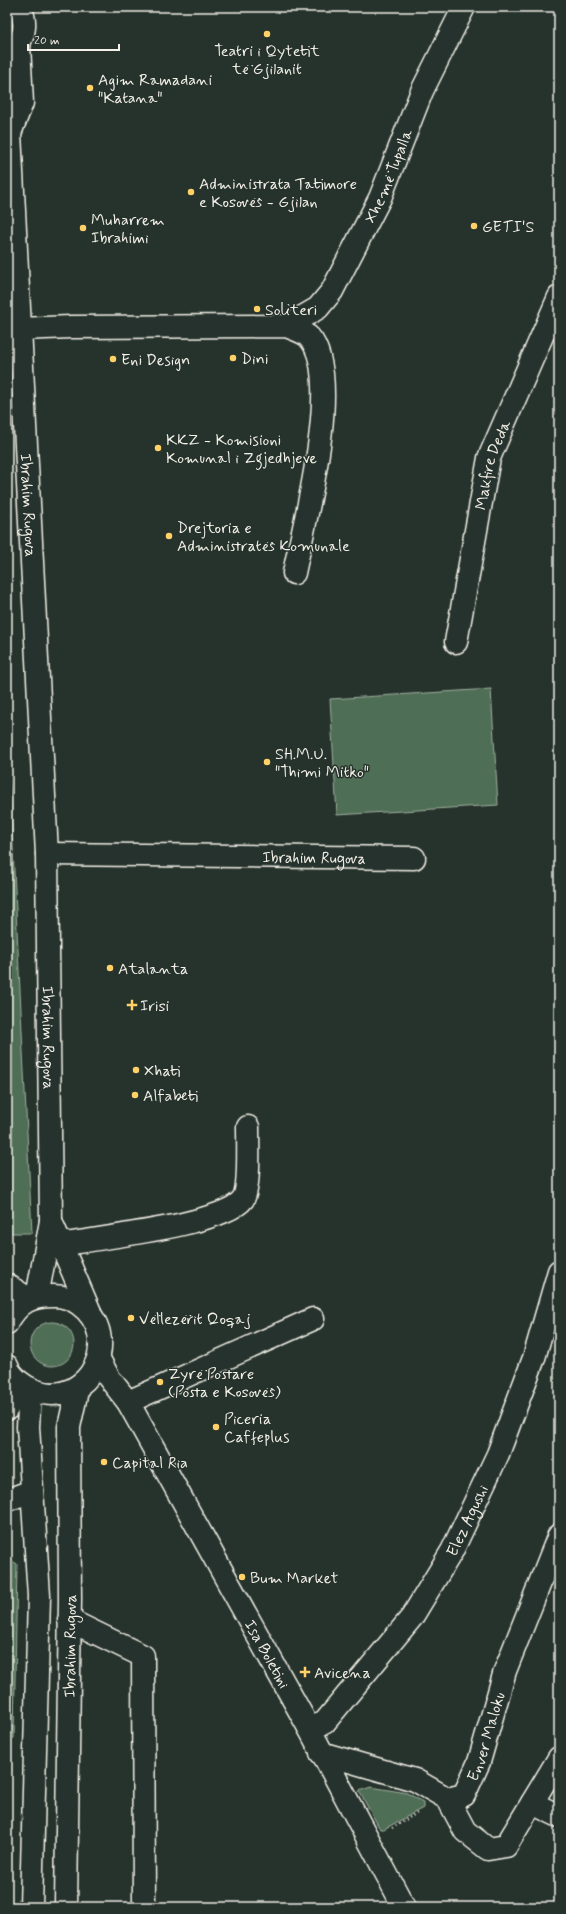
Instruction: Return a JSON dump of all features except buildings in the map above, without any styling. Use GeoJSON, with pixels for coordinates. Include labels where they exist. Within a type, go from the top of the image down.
{"type":"FeatureCollection","features":[{"type":"Feature","properties":{"kind":"street","name":"Ibrahim Rugova"},"geometry":{"type":"LineString","coordinates":[[20,7],[24,15],[24,30],[13,51],[22,103],[8,131],[20,329],[47,854],[51,1221],[33,1298],[57,1296],[67,1298],[76,1302],[91,1315]]}},
{"type":"Feature","properties":{"kind":"street","name":"Xhemë Tupalla"},"geometry":{"type":"LineString","coordinates":[[287,326],[318,308],[332,291],[380,198],[422,91],[464,7]]}},
{"type":"Feature","properties":{"kind":"street","name":"Makfire Deda"},"geometry":{"type":"LineString","coordinates":[[456,642],[489,458],[559,297]]}},
{"type":"Feature","properties":{"kind":"street"},"geometry":{"type":"LineString","coordinates":[[20,329],[71,326],[287,326],[308,337],[320,357],[323,393],[320,446],[294,573]]}},
{"type":"Feature","properties":{"kind":"street","name":"Ibrahim Rugova"},"geometry":{"type":"LineString","coordinates":[[47,854],[414,858]]}},
{"type":"Feature","properties":{"kind":"street"},"geometry":{"type":"LineString","coordinates":[[60,1245],[159,1229],[225,1212],[243,1199],[247,1187],[248,1126]]}},
{"type":"Feature","properties":{"kind":"street","name":"Ibrahim Rugova"},"geometry":{"type":"LineString","coordinates":[[19,1379],[40,1393],[60,1393],[78,1386],[87,1378],[99,1359],[101,1348],[97,1325],[91,1315],[60,1245],[51,1221]]}},
{"type":"Feature","properties":{"kind":"street","name":"Elez Agushi"},"geometry":{"type":"LineString","coordinates":[[309,1728],[324,1723],[412,1617],[452,1551],[498,1454],[534,1358],[559,1272]]}},
{"type":"Feature","properties":{"kind":"street"},"geometry":{"type":"LineString","coordinates":[[7,1285],[33,1298],[17,1309],[7,1323]]}},
{"type":"Feature","properties":{"kind":"street"},"geometry":{"type":"LineString","coordinates":[[128,1402],[313,1319]]}},
{"type":"Feature","properties":{"kind":"street","name":"Isa Boletini"},"geometry":{"type":"LineString","coordinates":[[99,1359],[109,1378],[128,1402],[309,1728],[404,1907]]}},
{"type":"Feature","properties":{"kind":"street","name":"Ibrahim Rugova"},"geometry":{"type":"LineString","coordinates":[[19,1379],[28,1427],[39,1596],[32,1907]]}},
{"type":"Feature","properties":{"kind":"street"},"geometry":{"type":"LineString","coordinates":[[7,1409],[19,1379]]}},
{"type":"Feature","properties":{"kind":"street","name":"Ibrahim Rugova"},"geometry":{"type":"LineString","coordinates":[[66,1907],[69,1620],[69,1427],[78,1386]]}},
{"type":"Feature","properties":{"kind":"street"},"geometry":{"type":"LineString","coordinates":[[7,1500],[32,1491]]}},
{"type":"Feature","properties":{"kind":"street","name":"Enver Maloku"},"geometry":{"type":"LineString","coordinates":[[446,1798],[464,1795],[478,1762],[505,1671],[559,1535]]}},
{"type":"Feature","properties":{"kind":"street"},"geometry":{"type":"LineString","coordinates":[[69,1620],[143,1656],[144,1907]]}},
{"type":"Feature","properties":{"kind":"street"},"geometry":{"type":"LineString","coordinates":[[321,1753],[415,1780],[446,1798],[465,1831],[488,1849],[506,1846],[559,1758]]}},
{"type":"Feature","properties":{"kind":"street"},"geometry":{"type":"LineString","coordinates":[[532,1803],[559,1816]]}},
{"type":"Feature","properties":{"kind":"path"},"geometry":{"type":"LineString","coordinates":[[369,1841],[446,1798]]}},
{"type":"Feature","properties":{"kind":"green space"},"geometry":{"type":"Polygon","coordinates":[[[491,689],[498,805],[337,815],[330,699],[491,689]]]}},
{"type":"Feature","properties":{"kind":"green space"},"geometry":{"type":"Polygon","coordinates":[[[7,728],[32,1233],[7,1233],[7,728]]]}},
{"type":"Feature","properties":{"kind":"green space"},"geometry":{"type":"Polygon","coordinates":[[[48,1322],[56,1322],[68,1328],[74,1340],[74,1348],[68,1360],[56,1366],[48,1366],[36,1360],[30,1348],[30,1340],[36,1328],[48,1322]]]}},
{"type":"Feature","properties":{"kind":"green space"},"geometry":{"type":"Polygon","coordinates":[[[7,1557],[17,1564],[14,1738],[7,1740],[7,1557]]]}},
{"type":"Feature","properties":{"kind":"green space"},"geometry":{"type":"Polygon","coordinates":[[[371,1787],[407,1793],[423,1802],[423,1808],[384,1829],[380,1829],[359,1791],[371,1787]]]}},
{"type":"Feature","properties":{"kind":"place","name":"Teatri i Qytetit të Gjilanit"},"geometry":{"type":"Point","coordinates":[267,34]}},
{"type":"Feature","properties":{"kind":"place","name":"Agim Ramadani \"Katana\""},"geometry":{"type":"Point","coordinates":[90,88]}},
{"type":"Feature","properties":{"kind":"place","name":"Administrata Tatimore e Kosovës - Gjilan"},"geometry":{"type":"Point","coordinates":[191,192]}},
{"type":"Feature","properties":{"kind":"place","name":"GETI'S"},"geometry":{"type":"Point","coordinates":[474,226]}},
{"type":"Feature","properties":{"kind":"place","name":"Muharrem Ibrahimi"},"geometry":{"type":"Point","coordinates":[83,228]}},
{"type":"Feature","properties":{"kind":"place","name":"Soliteri"},"geometry":{"type":"Point","coordinates":[257,309]}},
{"type":"Feature","properties":{"kind":"place","name":"Dini"},"geometry":{"type":"Point","coordinates":[233,358]}},
{"type":"Feature","properties":{"kind":"place","name":"Eni Design"},"geometry":{"type":"Point","coordinates":[113,359]}},
{"type":"Feature","properties":{"kind":"place","name":"KKZ - Komisioni Komunal i Zgjedhjeve"},"geometry":{"type":"Point","coordinates":[158,448]}},
{"type":"Feature","properties":{"kind":"place","name":"Drejtoria e Administratës Komunale"},"geometry":{"type":"Point","coordinates":[169,536]}},
{"type":"Feature","properties":{"kind":"place","name":"SH.M.U. \"Thimi Mitko\""},"geometry":{"type":"Point","coordinates":[267,762]}},
{"type":"Feature","properties":{"kind":"place","name":"Atalanta"},"geometry":{"type":"Point","coordinates":[110,968]}},
{"type":"Feature","properties":{"kind":"place","name":"Irisi"},"geometry":{"type":"Point","coordinates":[132,1005]}},
{"type":"Feature","properties":{"kind":"place","name":"Xhati"},"geometry":{"type":"Point","coordinates":[136,1070]}},
{"type":"Feature","properties":{"kind":"place","name":"Alfabeti"},"geometry":{"type":"Point","coordinates":[135,1095]}},
{"type":"Feature","properties":{"kind":"place","name":"Vëllezërit Qoqaj"},"geometry":{"type":"Point","coordinates":[131,1318]}},
{"type":"Feature","properties":{"kind":"place","name":"Zyrë Postare (Posta e Kosovës)"},"geometry":{"type":"Point","coordinates":[160,1382]}},
{"type":"Feature","properties":{"kind":"place","name":"Piceria Caffeplus"},"geometry":{"type":"Point","coordinates":[216,1427]}},
{"type":"Feature","properties":{"kind":"place","name":"Capital Ria"},"geometry":{"type":"Point","coordinates":[104,1462]}},
{"type":"Feature","properties":{"kind":"place","name":"Bum Market"},"geometry":{"type":"Point","coordinates":[242,1577]}},
{"type":"Feature","properties":{"kind":"place","name":"Avicena"},"geometry":{"type":"Point","coordinates":[305,1672]}}]}
